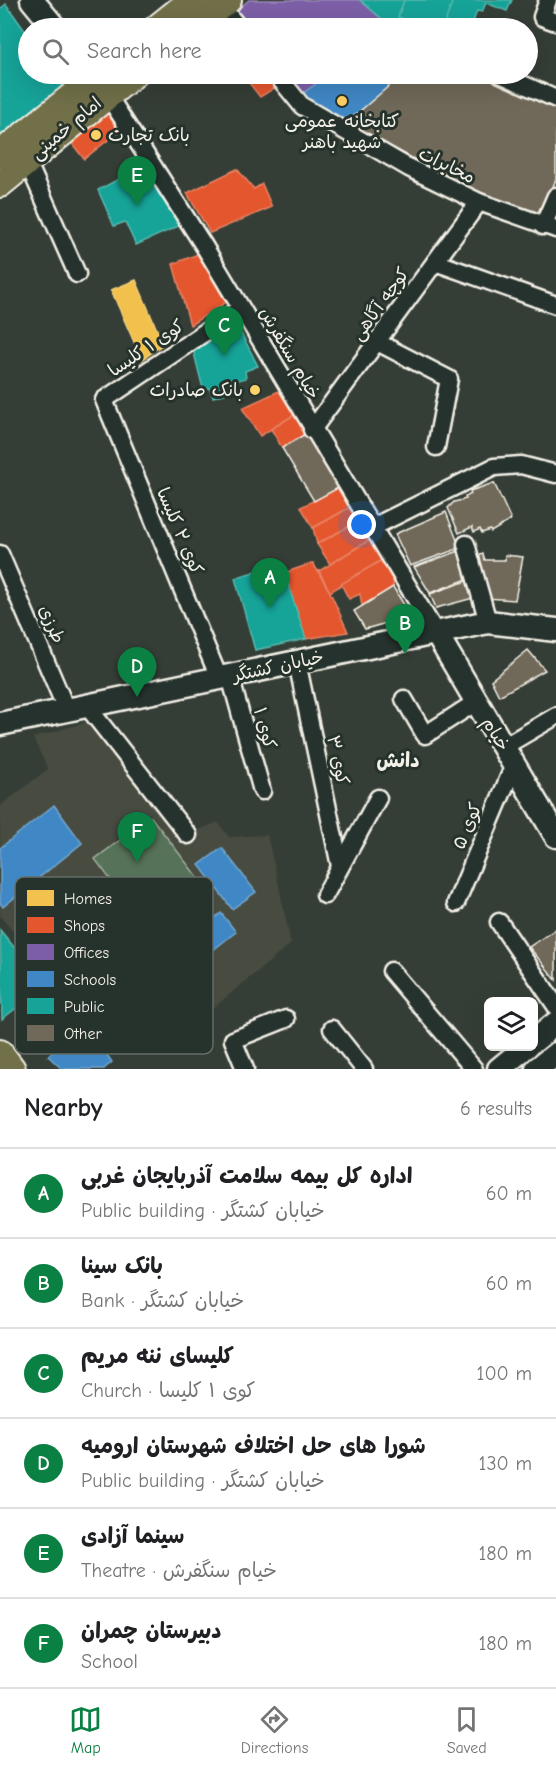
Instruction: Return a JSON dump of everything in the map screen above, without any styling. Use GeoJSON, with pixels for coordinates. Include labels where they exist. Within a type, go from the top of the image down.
{"type":"FeatureCollection","features":[{"type":"Feature","properties":{"kind":"main road"},"geometry":{"type":"LineString","coordinates":[[170,18],[192,0]]}},
{"type":"Feature","properties":{"kind":"main road"},"geometry":{"type":"LineString","coordinates":[[205,18],[225,3]]}},
{"type":"Feature","properties":{"kind":"main road","name":"امام خمینی"},"geometry":{"type":"LineString","coordinates":[[0,154],[93,84]]}},
{"type":"Feature","properties":{"kind":"main road","name":"امام خمینی"},"geometry":{"type":"LineString","coordinates":[[0,184],[27,161],[94,84]]}},
{"type":"Feature","properties":{"kind":"main road"},"geometry":{"type":"LineString","coordinates":[[0,1053],[12,1069]]}},
{"type":"Feature","properties":{"kind":"street"},"geometry":{"type":"LineString","coordinates":[[32,0],[47,18]]}},
{"type":"Feature","properties":{"kind":"street"},"geometry":{"type":"LineString","coordinates":[[548,0],[542,17],[556,22]]}},
{"type":"Feature","properties":{"kind":"street"},"geometry":{"type":"LineString","coordinates":[[225,3],[233,18]]}},
{"type":"Feature","properties":{"kind":"street","name":"خیام سنگفرش"},"geometry":{"type":"LineString","coordinates":[[101,84],[241,308],[312,430],[436,633]]}},
{"type":"Feature","properties":{"kind":"street","name":"مخابرات"},"geometry":{"type":"LineString","coordinates":[[284,84],[302,106],[409,168],[479,202],[550,228]]}},
{"type":"Feature","properties":{"kind":"street"},"geometry":{"type":"LineString","coordinates":[[523,84],[556,99]]}},
{"type":"Feature","properties":{"kind":"street"},"geometry":{"type":"LineString","coordinates":[[27,161],[77,274]]}},
{"type":"Feature","properties":{"kind":"street"},"geometry":{"type":"LineString","coordinates":[[550,228],[556,196]]}},
{"type":"Feature","properties":{"kind":"street","name":"کوچه آگاهی"},"geometry":{"type":"LineString","coordinates":[[312,430],[479,202]]}},
{"type":"Feature","properties":{"kind":"street"},"geometry":{"type":"LineString","coordinates":[[435,262],[556,305]]}},
{"type":"Feature","properties":{"kind":"street","name":"کوی ۱ کلیسا"},"geometry":{"type":"LineString","coordinates":[[104,400],[241,308]]}},
{"type":"Feature","properties":{"kind":"street"},"geometry":{"type":"LineString","coordinates":[[377,342],[449,379],[436,447]]}},
{"type":"Feature","properties":{"kind":"street","name":"کوی ۲ کلیسا"},"geometry":{"type":"LineString","coordinates":[[104,400],[225,677]]}},
{"type":"Feature","properties":{"kind":"street"},"geometry":{"type":"LineString","coordinates":[[371,528],[494,467],[521,465],[556,474]]}},
{"type":"Feature","properties":{"kind":"street"},"geometry":{"type":"LineString","coordinates":[[466,544],[488,622]]}},
{"type":"Feature","properties":{"kind":"street","name":"طرزی"},"geometry":{"type":"LineString","coordinates":[[0,554],[77,708],[188,836]]}},
{"type":"Feature","properties":{"kind":"street","name":"خیابان کشتگر"},"geometry":{"type":"LineString","coordinates":[[0,724],[488,622],[556,630]]}},
{"type":"Feature","properties":{"kind":"street","name":"خیام"},"geometry":{"type":"LineString","coordinates":[[436,633],[556,836]]}},
{"type":"Feature","properties":{"kind":"street","name":"کوی ۳"},"geometry":{"type":"LineString","coordinates":[[297,662],[340,866]]}},
{"type":"Feature","properties":{"kind":"street","name":"کوی ۱"},"geometry":{"type":"LineString","coordinates":[[225,677],[262,791]]}},
{"type":"Feature","properties":{"kind":"street"},"geometry":{"type":"LineString","coordinates":[[404,699],[425,735],[476,702]]}},
{"type":"Feature","properties":{"kind":"street"},"geometry":{"type":"LineString","coordinates":[[509,756],[556,716]]}},
{"type":"Feature","properties":{"kind":"street","name":"کوی ۵"},"geometry":{"type":"LineString","coordinates":[[456,903],[509,756]]}},
{"type":"Feature","properties":{"kind":"street"},"geometry":{"type":"LineString","coordinates":[[325,895],[378,798]]}},
{"type":"Feature","properties":{"kind":"street"},"geometry":{"type":"LineString","coordinates":[[500,922],[556,1006]]}},
{"type":"Feature","properties":{"kind":"street"},"geometry":{"type":"LineString","coordinates":[[391,971],[474,1069]]}},
{"type":"Feature","properties":{"kind":"street"},"geometry":{"type":"LineString","coordinates":[[245,1069],[233,1040],[286,1019]]}},
{"type":"Feature","properties":{"kind":"street"},"geometry":{"type":"LineString","coordinates":[[538,1038],[556,1023]]}},
{"type":"Feature","properties":{"kind":"street"},"geometry":{"type":"LineString","coordinates":[[332,1029],[364,1069]]}},
{"type":"Feature","properties":{"kind":"street"},"geometry":{"type":"LineString","coordinates":[[500,1069],[522,1051]]}},
{"type":"Feature","properties":{"kind":"street"},"geometry":{"type":"LineString","coordinates":[[537,1069],[556,1054]]}},
{"type":"Feature","properties":{"kind":"shaded area"},"geometry":{"type":"Polygon","coordinates":[[[97,719],[187,835],[218,822],[229,837],[267,835],[291,944],[213,1008],[213,877],[15,877],[15,934],[0,916],[0,806],[48,769],[33,738],[97,719]]]}},
{"type":"Feature","properties":{"kind":"green space"},"geometry":{"type":"Polygon","coordinates":[[[151,817],[197,877],[108,877],[95,859],[151,817]]]}},
{"type":"Feature","properties":{"kind":"building: Homes"},"geometry":{"type":"Polygon","coordinates":[[[136,280],[163,344],[142,360],[111,290],[136,280]]]}},
{"type":"Feature","properties":{"kind":"building: Shops"},"geometry":{"type":"Polygon","coordinates":[[[250,84],[274,84],[276,87],[260,97],[250,84]]]}},
{"type":"Feature","properties":{"kind":"building: Shops","name":"بانک تجارت"},"geometry":{"type":"Polygon","coordinates":[[[109,111],[122,129],[84,159],[70,141],[109,111]]]}},
{"type":"Feature","properties":{"kind":"building: Shops"},"geometry":{"type":"Polygon","coordinates":[[[237,169],[254,189],[262,184],[272,207],[210,233],[187,193],[237,169]]]}},
{"type":"Feature","properties":{"kind":"building: Shops"},"geometry":{"type":"Polygon","coordinates":[[[198,254],[228,301],[190,325],[173,264],[198,254]]]}},
{"type":"Feature","properties":{"kind":"building: Shops"},"geometry":{"type":"Polygon","coordinates":[[[279,391],[294,415],[260,436],[242,408],[279,391]]]}},
{"type":"Feature","properties":{"kind":"building: Shops"},"geometry":{"type":"Polygon","coordinates":[[[294,415],[307,433],[282,448],[271,429],[294,415]]]}},
{"type":"Feature","properties":{"kind":"building: Shops"},"geometry":{"type":"Polygon","coordinates":[[[338,488],[349,508],[313,528],[301,507],[338,488]]]}},
{"type":"Feature","properties":{"kind":"building: Shops"},"geometry":{"type":"Polygon","coordinates":[[[349,508],[359,521],[317,544],[313,528],[349,508]]]}},
{"type":"Feature","properties":{"kind":"building: Shops"},"geometry":{"type":"Polygon","coordinates":[[[359,521],[371,539],[330,564],[317,544],[359,521]]]}},
{"type":"Feature","properties":{"kind":"building: Shops"},"geometry":{"type":"Polygon","coordinates":[[[371,539],[382,560],[330,592],[319,571],[371,539]]]}},
{"type":"Feature","properties":{"kind":"building: Shops"},"geometry":{"type":"Polygon","coordinates":[[[382,560],[394,579],[393,587],[362,606],[360,594],[349,599],[341,584],[382,560]]]}},
{"type":"Feature","properties":{"kind":"building: Shops"},"geometry":{"type":"Polygon","coordinates":[[[313,563],[330,592],[348,632],[306,639],[284,573],[313,563]]]}},
{"type":"Feature","properties":{"kind":"building: Offices"},"geometry":{"type":"Polygon","coordinates":[[[249,0],[360,0],[381,18],[242,18],[236,11],[249,0]]]}},
{"type":"Feature","properties":{"kind":"building: Offices"},"geometry":{"type":"Polygon","coordinates":[[[294,84],[316,84],[302,94],[294,84]]]}},
{"type":"Feature","properties":{"kind":"building: Schools","name":"کتابخانه عمومی شهید باهنر"},"geometry":{"type":"Polygon","coordinates":[[[316,84],[391,84],[346,123],[302,94],[316,84]]]}},
{"type":"Feature","properties":{"kind":"building: Schools"},"geometry":{"type":"Polygon","coordinates":[[[54,805],[82,843],[40,877],[15,877],[15,897],[3,907],[0,903],[0,848],[54,805]]]}},
{"type":"Feature","properties":{"kind":"building: Schools"},"geometry":{"type":"Polygon","coordinates":[[[222,848],[256,892],[232,909],[213,884],[213,877],[208,877],[199,865],[222,848]]]}},
{"type":"Feature","properties":{"kind":"building: Schools"},"geometry":{"type":"Polygon","coordinates":[[[221,913],[236,932],[213,950],[213,919],[221,913]]]}},
{"type":"Feature","properties":{"kind":"building: Schools"},"geometry":{"type":"Polygon","coordinates":[[[50,1054],[106,1054],[112,1062],[104,1069],[62,1069],[48,1056],[50,1054]]]}},
{"type":"Feature","properties":{"kind":"building: Public"},"geometry":{"type":"Polygon","coordinates":[[[360,0],[512,0],[507,11],[486,3],[482,12],[477,11],[475,18],[381,18],[360,0]]]}},
{"type":"Feature","properties":{"kind":"building: Public"},"geometry":{"type":"Polygon","coordinates":[[[404,0],[453,0],[447,18],[398,17],[404,0]]]}},
{"type":"Feature","properties":{"kind":"building: Public"},"geometry":{"type":"Polygon","coordinates":[[[6,4],[18,21],[18,84],[61,84],[58,95],[0,139],[0,9],[6,4]]]}},
{"type":"Feature","properties":{"kind":"building: Public"},"geometry":{"type":"Polygon","coordinates":[[[145,165],[181,225],[136,245],[125,222],[114,226],[98,190],[145,165]]]}},
{"type":"Feature","properties":{"kind":"building: Public"},"geometry":{"type":"Polygon","coordinates":[[[236,323],[258,366],[245,371],[246,378],[231,382],[234,391],[213,397],[209,388],[203,389],[192,345],[236,323]]]}},
{"type":"Feature","properties":{"kind":"building: Public"},"geometry":{"type":"Polygon","coordinates":[[[281,563],[306,639],[255,650],[235,578],[281,563]]]}},
{"type":"Feature","properties":{"kind":"building: Public"},"geometry":{"type":"Polygon","coordinates":[[[0,930],[15,948],[15,1009],[2,1019],[0,930]]]}},
{"type":"Feature","properties":{"kind":"building: Other"},"geometry":{"type":"Polygon","coordinates":[[[391,84],[510,84],[556,105],[556,179],[542,215],[493,201],[346,123],[391,84]]]}},
{"type":"Feature","properties":{"kind":"building: Other"},"geometry":{"type":"Polygon","coordinates":[[[307,433],[338,488],[314,501],[282,448],[307,433]]]}},
{"type":"Feature","properties":{"kind":"building: Other"},"geometry":{"type":"Polygon","coordinates":[[[494,483],[511,520],[491,532],[490,530],[482,533],[480,529],[474,532],[472,527],[459,533],[448,508],[454,502],[466,499],[465,497],[471,494],[470,491],[494,483]]]}},
{"type":"Feature","properties":{"kind":"building: Other"},"geometry":{"type":"Polygon","coordinates":[[[446,512],[460,548],[410,566],[395,534],[446,512]]]}},
{"type":"Feature","properties":{"kind":"building: Other"},"geometry":{"type":"Polygon","coordinates":[[[462,550],[470,578],[430,593],[414,567],[462,550]]]}},
{"type":"Feature","properties":{"kind":"building: Other"},"geometry":{"type":"Polygon","coordinates":[[[483,554],[485,560],[505,560],[505,555],[523,557],[515,600],[486,598],[474,558],[483,554]]]}},
{"type":"Feature","properties":{"kind":"building: Other"},"geometry":{"type":"Polygon","coordinates":[[[472,579],[477,597],[436,608],[430,594],[472,579]]]}},
{"type":"Feature","properties":{"kind":"building: Other"},"geometry":{"type":"Polygon","coordinates":[[[393,587],[411,616],[365,629],[354,611],[393,587]]]}},
{"type":"Feature","properties":{"kind":"building: Other"},"geometry":{"type":"Polygon","coordinates":[[[528,650],[545,670],[499,696],[491,680],[528,650]]]}},
{"type":"Feature","properties":{"kind":"building: Other"},"geometry":{"type":"Polygon","coordinates":[[[556,929],[556,980],[529,947],[556,929]]]}},
{"type":"Feature","properties":{"kind":"place","name":"کتابخانه عمومی شهید باهنر"},"geometry":{"type":"Point","coordinates":[342,101]}},
{"type":"Feature","properties":{"kind":"place","name":"بانک تجارت"},"geometry":{"type":"Point","coordinates":[96,135]}},
{"type":"Feature","properties":{"kind":"place","name":"سینما آزادی"},"geometry":{"type":"Point","coordinates":[137,206]}},
{"type":"Feature","properties":{"kind":"place","name":"کلیسای ننه مریم"},"geometry":{"type":"Point","coordinates":[224,356]}},
{"type":"Feature","properties":{"kind":"place","name":"بانک صادرات"},"geometry":{"type":"Point","coordinates":[255,390]}},
{"type":"Feature","properties":{"kind":"place","name":"اداره کل بیمه سلامت آذربایجان غربی"},"geometry":{"type":"Point","coordinates":[270,608]}},
{"type":"Feature","properties":{"kind":"place","name":"بانک سینا"},"geometry":{"type":"Point","coordinates":[405,654]}},
{"type":"Feature","properties":{"kind":"place","name":"شورا های حل اختلاف شهرستان ارومیه"},"geometry":{"type":"Point","coordinates":[137,697]}},
{"type":"Feature","properties":{"kind":"place","name":"دبیرستان چمران"},"geometry":{"type":"Point","coordinates":[137,862]}},
{"type":"Feature","properties":{"kind":"district","name":"دانش"},"geometry":{"type":"Point","coordinates":[398,760]}}]}
